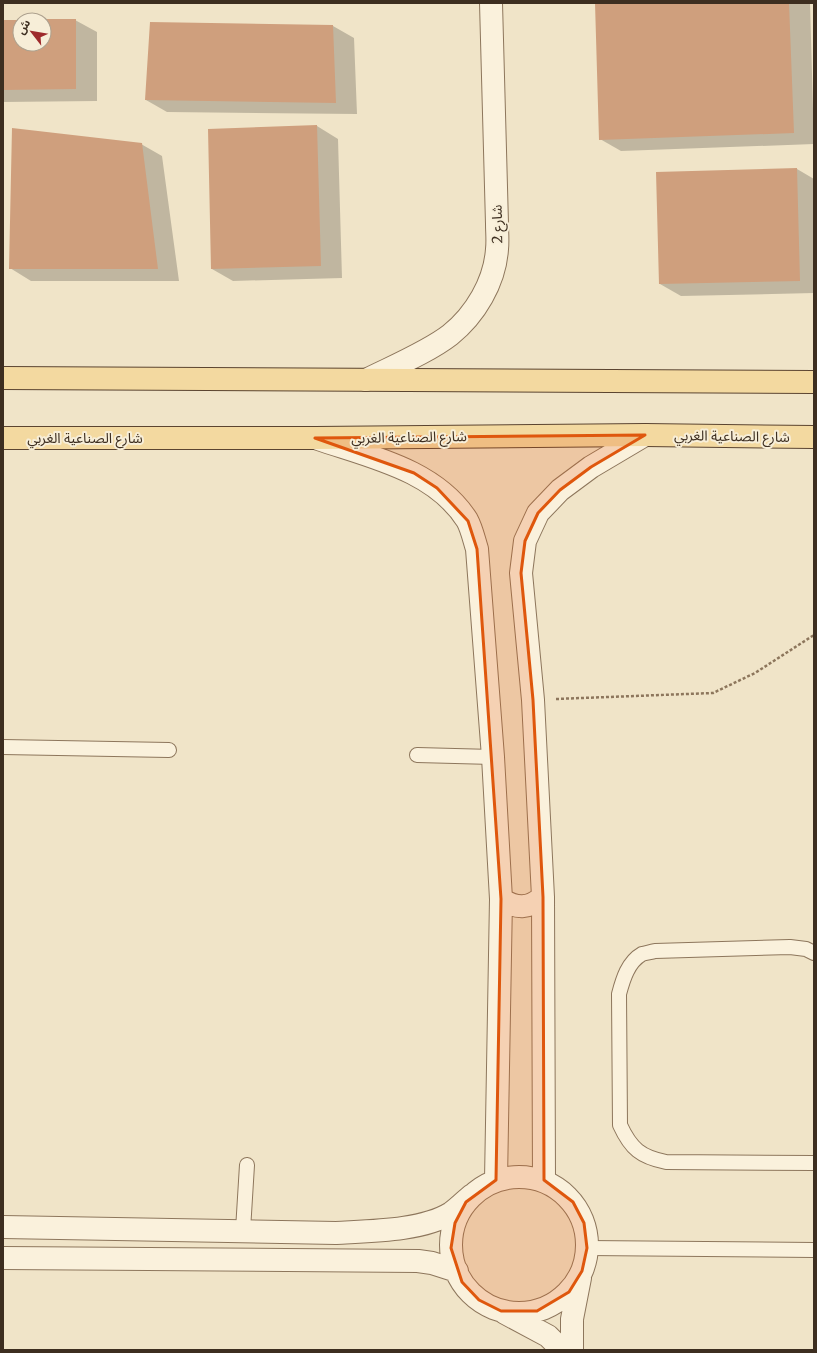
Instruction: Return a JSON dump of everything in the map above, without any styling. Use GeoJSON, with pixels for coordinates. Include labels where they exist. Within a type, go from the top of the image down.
{"type":"FeatureCollection","features":[{"type":"Feature","properties":{"kind":"main road"},"geometry":{"type":"LineString","coordinates":[[3,378],[814,382]]}},
{"type":"Feature","properties":{"kind":"main road","name":"شارع الصناعية الغربي"},"geometry":{"type":"LineString","coordinates":[[3,438],[315,438],[645,435],[814,437]]}},
{"type":"Feature","properties":{"kind":"street","name":"شارع 2"},"geometry":{"type":"LineString","coordinates":[[366,380],[450,335],[468,318],[482,297],[492,274],[497,250],[497,224],[491,3]]}},
{"type":"Feature","properties":{"kind":"street"},"geometry":{"type":"LineString","coordinates":[[544,1180],[543,897],[533,700],[521,573],[525,541],[538,513],[560,490],[591,467],[645,435]]}},
{"type":"Feature","properties":{"kind":"street"},"geometry":{"type":"LineString","coordinates":[[315,438],[414,473],[437,488],[454,503],[468,521],[478,549],[493,757],[501,899],[496,1180]]}},
{"type":"Feature","properties":{"kind":"street"},"geometry":{"type":"LineString","coordinates":[[501,899],[511,905],[522,906],[534,904],[543,897]]}},
{"type":"Feature","properties":{"kind":"street"},"geometry":{"type":"LineString","coordinates":[[3,1227],[243,1230],[336,1233],[381,1231],[417,1225],[438,1219],[451,1213],[484,1186],[496,1180],[508,1177],[532,1177],[544,1180],[564,1193],[580,1212],[586,1229],[586,1260],[582,1271],[572,1319],[572,1350]]}},
{"type":"Feature","properties":{"kind":"street"},"geometry":{"type":"LineString","coordinates":[[472,1195],[459,1212],[452,1235],[452,1260],[462,1282],[470,1292],[484,1303],[548,1336],[562,1350]]}},
{"type":"Feature","properties":{"kind":"street"},"geometry":{"type":"LineString","coordinates":[[3,1258],[418,1261],[432,1263],[457,1271]]}},
{"type":"Feature","properties":{"kind":"street"},"geometry":{"type":"LineString","coordinates":[[501,1311],[525,1313],[537,1311],[548,1306],[569,1292],[582,1271]]}},
{"type":"Feature","properties":{"kind":"lane"},"geometry":{"type":"LineString","coordinates":[[3,748],[169,750]]}},
{"type":"Feature","properties":{"kind":"lane"},"geometry":{"type":"LineString","coordinates":[[417,755],[493,757]]}},
{"type":"Feature","properties":{"kind":"lane"},"geometry":{"type":"LineString","coordinates":[[814,953],[806,949],[790,947],[655,951],[642,955],[631,964],[624,978],[619,994],[620,1125],[627,1140],[637,1151],[652,1159],[666,1162],[814,1163]]}},
{"type":"Feature","properties":{"kind":"lane"},"geometry":{"type":"LineString","coordinates":[[243,1230],[247,1165]]}},
{"type":"Feature","properties":{"kind":"lane"},"geometry":{"type":"LineString","coordinates":[[587,1248],[814,1250]]}},
{"type":"Feature","properties":{"kind":"path"},"geometry":{"type":"LineString","coordinates":[[533,700],[713,693],[754,673],[814,635]]}},
{"type":"Feature","properties":{"kind":"highlighted area"},"geometry":{"type":"Polygon","coordinates":[[[645,435],[591,467],[560,490],[538,513],[525,541],[521,573],[533,700],[543,897],[544,1180],[573,1202],[584,1223],[587,1248],[582,1271],[569,1292],[537,1311],[501,1311],[479,1300],[462,1282],[451,1248],[455,1223],[466,1202],[496,1180],[501,899],[477,549],[468,521],[437,488],[414,473],[315,438],[645,435]]]}},
{"type":"Feature","properties":{"kind":"building"},"geometry":{"type":"Polygon","coordinates":[[[595,3],[789,3],[794,133],[599,140],[595,3]]]}},
{"type":"Feature","properties":{"kind":"building"},"geometry":{"type":"Polygon","coordinates":[[[52,19],[76,19],[76,89],[3,90],[3,20],[12,20],[12,52],[52,52],[52,19]]]}},
{"type":"Feature","properties":{"kind":"building"},"geometry":{"type":"Polygon","coordinates":[[[150,22],[333,25],[336,103],[145,100],[150,22]]]}},
{"type":"Feature","properties":{"kind":"building"},"geometry":{"type":"Polygon","coordinates":[[[317,125],[321,266],[211,269],[208,129],[317,125]]]}},
{"type":"Feature","properties":{"kind":"building"},"geometry":{"type":"Polygon","coordinates":[[[12,128],[142,143],[158,269],[9,269],[12,128]]]}},
{"type":"Feature","properties":{"kind":"building"},"geometry":{"type":"Polygon","coordinates":[[[797,168],[800,281],[659,284],[656,172],[797,168]]]}}]}
